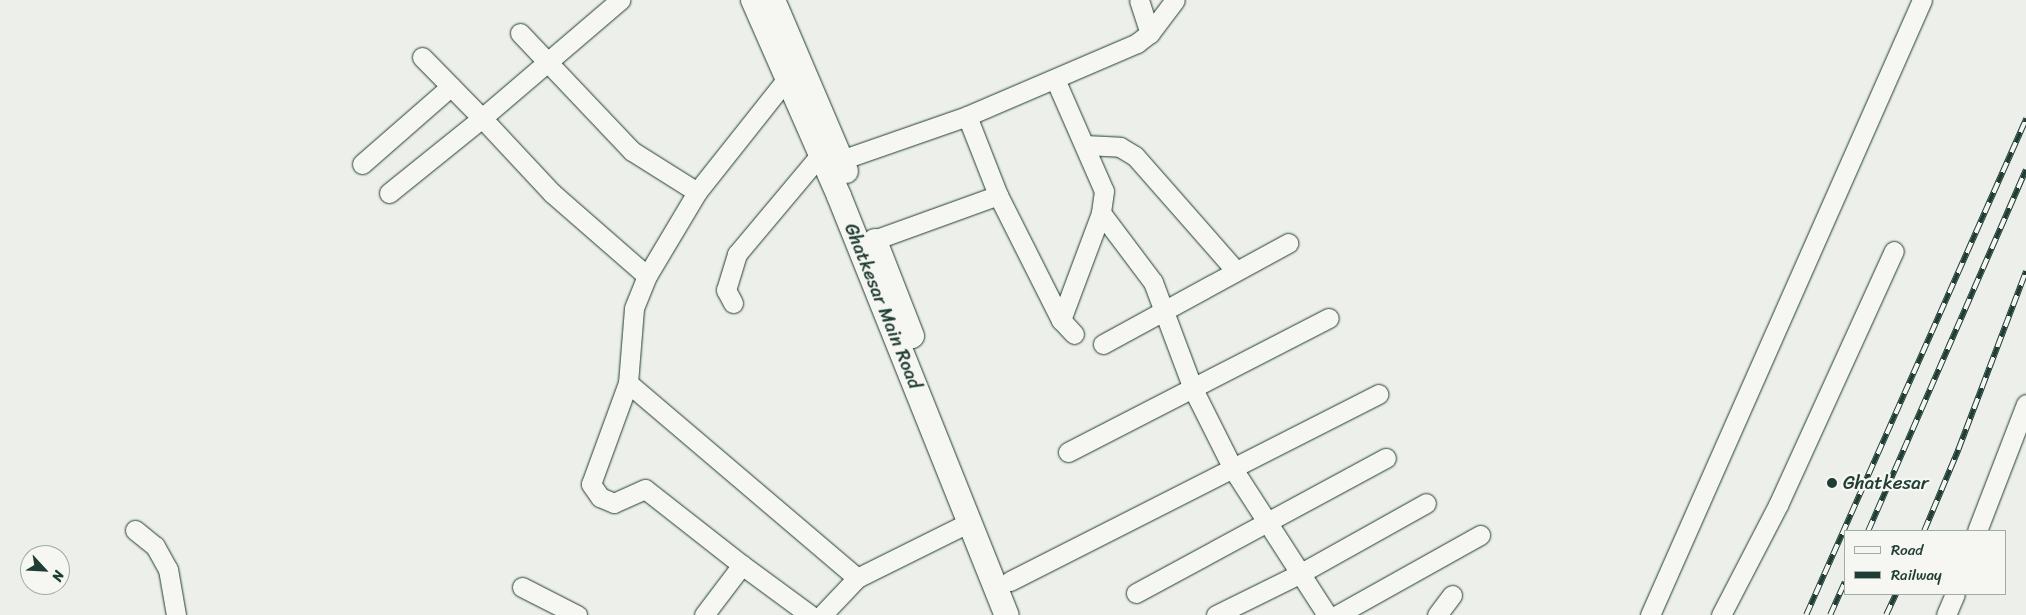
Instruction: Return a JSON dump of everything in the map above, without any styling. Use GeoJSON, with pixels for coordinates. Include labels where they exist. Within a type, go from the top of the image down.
{"type":"FeatureCollection","features":[{"type":"Feature","properties":{"kind":"main road","name":"Ghatkesar Main Road"},"geometry":{"type":"LineString","coordinates":[[754,0],[788,77],[874,240],[977,519],[1007,615]]}},
{"type":"Feature","properties":{"kind":"main road","name":"Ghatkesar Main Road"},"geometry":{"type":"LineString","coordinates":[[773,0],[831,157],[977,519],[1010,581],[1024,615]]}},
{"type":"Feature","properties":{"kind":"street"},"geometry":{"type":"LineString","coordinates":[[389,193],[482,118],[620,0]]}},
{"type":"Feature","properties":{"kind":"street"},"geometry":{"type":"LineString","coordinates":[[1139,0],[1150,33]]}},
{"type":"Feature","properties":{"kind":"street"},"geometry":{"type":"LineString","coordinates":[[734,303],[726,290],[737,254],[831,157],[967,116],[1137,43],[1150,33],[1175,0]]}},
{"type":"Feature","properties":{"kind":"street"},"geometry":{"type":"LineString","coordinates":[[1650,615],[1922,0]]}},
{"type":"Feature","properties":{"kind":"street"},"geometry":{"type":"LineString","coordinates":[[520,33],[632,151],[697,192]]}},
{"type":"Feature","properties":{"kind":"street"},"geometry":{"type":"LineString","coordinates":[[422,57],[552,193],[647,276]]}},
{"type":"Feature","properties":{"kind":"street"},"geometry":{"type":"LineString","coordinates":[[788,77],[697,192],[647,276],[634,308],[628,382],[592,474],[593,491],[614,503],[645,489],[742,565],[810,615]]}},
{"type":"Feature","properties":{"kind":"street"},"geometry":{"type":"LineString","coordinates":[[1055,79],[1104,191],[1101,213],[1061,320]]}},
{"type":"Feature","properties":{"kind":"street"},"geometry":{"type":"LineString","coordinates":[[362,164],[451,86]]}},
{"type":"Feature","properties":{"kind":"street"},"geometry":{"type":"LineString","coordinates":[[967,116],[998,194],[1061,320],[1074,334]]}},
{"type":"Feature","properties":{"kind":"street"},"geometry":{"type":"LineString","coordinates":[[1085,145],[1120,147],[1135,156],[1236,271]]}},
{"type":"Feature","properties":{"kind":"street"},"geometry":{"type":"LineString","coordinates":[[874,240],[998,194]]}},
{"type":"Feature","properties":{"kind":"street"},"geometry":{"type":"LineString","coordinates":[[1101,213],[1153,282],[1165,308],[1193,389],[1233,469],[1267,525],[1301,573],[1327,615]]}},
{"type":"Feature","properties":{"kind":"street"},"geometry":{"type":"LineString","coordinates":[[1102,344],[1165,308],[1288,243]]}},
{"type":"Feature","properties":{"kind":"street"},"geometry":{"type":"LineString","coordinates":[[1721,615],[1778,505],[1894,252]]}},
{"type":"Feature","properties":{"kind":"street"},"geometry":{"type":"LineString","coordinates":[[1068,452],[1329,318]]}},
{"type":"Feature","properties":{"kind":"street"},"geometry":{"type":"LineString","coordinates":[[628,382],[857,578]]}},
{"type":"Feature","properties":{"kind":"street"},"geometry":{"type":"LineString","coordinates":[[1010,581],[1378,394]]}},
{"type":"Feature","properties":{"kind":"street"},"geometry":{"type":"LineString","coordinates":[[1977,530],[2026,404]]}},
{"type":"Feature","properties":{"kind":"street"},"geometry":{"type":"LineString","coordinates":[[1136,593],[1267,525],[1386,458]]}},
{"type":"Feature","properties":{"kind":"street"},"geometry":{"type":"LineString","coordinates":[[1216,615],[1301,573],[1426,503]]}},
{"type":"Feature","properties":{"kind":"street"},"geometry":{"type":"LineString","coordinates":[[822,615],[857,578],[977,519]]}},
{"type":"Feature","properties":{"kind":"street"},"geometry":{"type":"LineString","coordinates":[[135,530],[155,546],[168,569],[176,615]]}},
{"type":"Feature","properties":{"kind":"street"},"geometry":{"type":"LineString","coordinates":[[1337,615],[1480,535]]}},
{"type":"Feature","properties":{"kind":"street"},"geometry":{"type":"LineString","coordinates":[[704,615],[742,565]]}},
{"type":"Feature","properties":{"kind":"street"},"geometry":{"type":"LineString","coordinates":[[522,587],[577,615]]}},
{"type":"Feature","properties":{"kind":"street"},"geometry":{"type":"LineString","coordinates":[[1946,615],[1955,595]]}},
{"type":"Feature","properties":{"kind":"street"},"geometry":{"type":"LineString","coordinates":[[1437,615],[1452,596]]}},
{"type":"Feature","properties":{"kind":"railway"},"geometry":{"type":"LineString","coordinates":[[1806,615],[2026,119]]}},
{"type":"Feature","properties":{"kind":"railway"},"geometry":{"type":"LineString","coordinates":[[1868,530],[2026,170]]}},
{"type":"Feature","properties":{"kind":"railway"},"geometry":{"type":"LineString","coordinates":[[1924,530],[1958,450],[2026,271]]}},
{"type":"Feature","properties":{"kind":"railway"},"geometry":{"type":"LineString","coordinates":[[1830,615],[1844,584]]}},
{"type":"Feature","properties":{"kind":"railway"},"geometry":{"type":"LineString","coordinates":[[1886,615],[1896,595]]}},
{"type":"Feature","properties":{"kind":"place","name":"Ghatkesar"},"geometry":{"type":"Point","coordinates":[1832,483]}}]}
